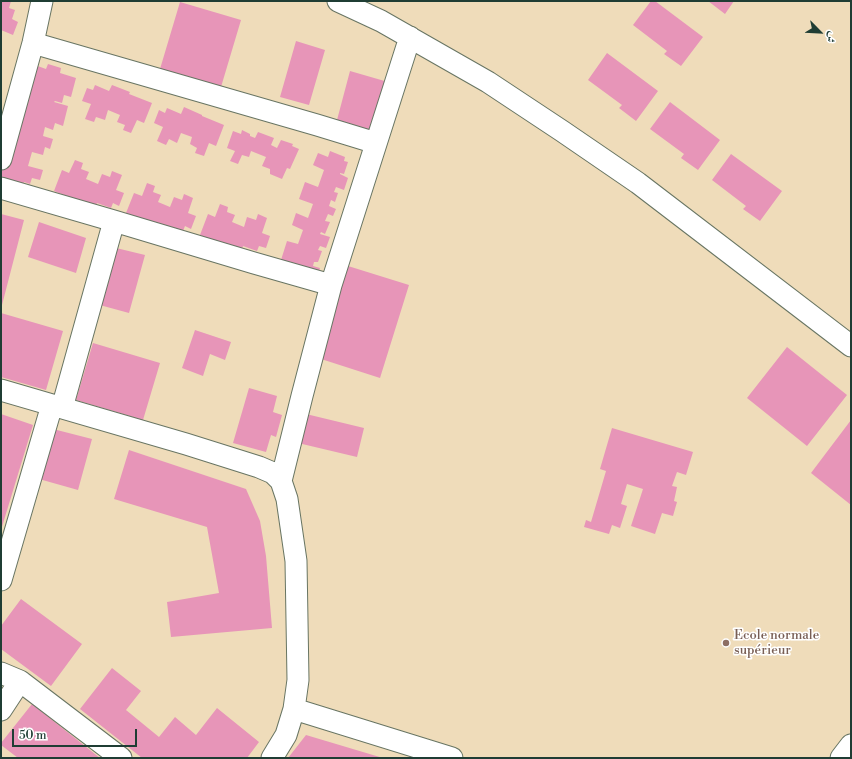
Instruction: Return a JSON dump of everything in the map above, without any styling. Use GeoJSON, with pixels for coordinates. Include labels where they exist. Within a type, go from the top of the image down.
{"type":"FeatureCollection","features":[{"type":"Feature","properties":{"kind":"street"},"geometry":{"type":"LineString","coordinates":[[1,159],[33,43],[42,1]]}},
{"type":"Feature","properties":{"kind":"street"},"geometry":{"type":"LineString","coordinates":[[338,1],[381,21],[488,82],[638,183],[851,346]]}},
{"type":"Feature","properties":{"kind":"street"},"geometry":{"type":"LineString","coordinates":[[272,758],[286,735],[294,709],[298,680],[296,561],[287,498],[282,481],[302,396],[331,285],[410,37]]}},
{"type":"Feature","properties":{"kind":"street"},"geometry":{"type":"LineString","coordinates":[[33,43],[376,143]]}},
{"type":"Feature","properties":{"kind":"street"},"geometry":{"type":"LineString","coordinates":[[1,188],[331,285]]}},
{"type":"Feature","properties":{"kind":"street"},"geometry":{"type":"LineString","coordinates":[[1,580],[114,221]]}},
{"type":"Feature","properties":{"kind":"street"},"geometry":{"type":"LineString","coordinates":[[1,390],[260,467],[273,473],[282,481]]}},
{"type":"Feature","properties":{"kind":"street"},"geometry":{"type":"LineString","coordinates":[[1,673],[20,681],[121,758]]}},
{"type":"Feature","properties":{"kind":"street"},"geometry":{"type":"LineString","coordinates":[[1,710],[20,681]]}},
{"type":"Feature","properties":{"kind":"street"},"geometry":{"type":"LineString","coordinates":[[294,709],[452,758]]}},
{"type":"Feature","properties":{"kind":"street"},"geometry":{"type":"LineString","coordinates":[[841,758],[851,745]]}},
{"type":"Feature","properties":{"kind":"building"},"geometry":{"type":"Polygon","coordinates":[[[1,1],[11,1],[9,8],[15,10],[12,19],[18,22],[13,35],[1,30],[1,1]]]}},
{"type":"Feature","properties":{"kind":"building"},"geometry":{"type":"Polygon","coordinates":[[[651,1],[655,1],[703,37],[681,66],[664,54],[667,51],[633,25],[651,1]]]}},
{"type":"Feature","properties":{"kind":"building"},"geometry":{"type":"Polygon","coordinates":[[[708,1],[734,1],[725,14],[708,1]]]}},
{"type":"Feature","properties":{"kind":"building"},"geometry":{"type":"Polygon","coordinates":[[[180,2],[241,20],[221,87],[160,69],[180,2]]]}},
{"type":"Feature","properties":{"kind":"building"},"geometry":{"type":"Polygon","coordinates":[[[296,41],[325,50],[309,105],[280,97],[296,41]]]}},
{"type":"Feature","properties":{"kind":"building"},"geometry":{"type":"Polygon","coordinates":[[[607,53],[658,91],[636,121],[619,108],[622,105],[588,80],[607,53]]]}},
{"type":"Feature","properties":{"kind":"building"},"geometry":{"type":"Polygon","coordinates":[[[32,64],[46,69],[48,64],[61,68],[60,73],[76,78],[71,97],[64,95],[62,103],[54,102],[68,106],[63,126],[55,123],[53,130],[45,127],[43,136],[53,139],[50,149],[45,147],[43,155],[32,152],[28,166],[43,170],[40,180],[32,178],[30,184],[24,182],[22,188],[1,183],[1,174],[32,64]]]}},
{"type":"Feature","properties":{"kind":"building"},"geometry":{"type":"Polygon","coordinates":[[[350,71],[388,82],[374,131],[337,120],[350,71]]]}},
{"type":"Feature","properties":{"kind":"building"},"geometry":{"type":"Polygon","coordinates":[[[95,85],[109,91],[112,85],[130,92],[129,94],[152,103],[144,123],[137,120],[131,133],[123,130],[125,125],[117,122],[120,115],[108,110],[105,120],[96,117],[94,122],[85,119],[91,104],[82,101],[87,88],[93,90],[95,85]]]}},
{"type":"Feature","properties":{"kind":"building"},"geometry":{"type":"Polygon","coordinates":[[[670,102],[720,140],[698,170],[681,158],[684,154],[650,129],[670,102]]]}},
{"type":"Feature","properties":{"kind":"building"},"geometry":{"type":"Polygon","coordinates":[[[184,107],[224,125],[216,146],[209,143],[204,156],[195,153],[197,148],[190,144],[192,137],[181,133],[177,143],[169,139],[166,145],[157,141],[163,127],[154,123],[159,110],[165,113],[167,108],[181,114],[184,107]]]}},
{"type":"Feature","properties":{"kind":"building"},"geometry":{"type":"Polygon","coordinates":[[[242,130],[255,138],[258,132],[274,138],[271,145],[277,148],[281,140],[293,144],[292,146],[299,149],[290,169],[287,168],[282,179],[270,174],[270,169],[262,166],[266,157],[251,151],[249,157],[242,155],[238,164],[230,161],[235,151],[227,148],[233,131],[241,134],[242,130]]]}},
{"type":"Feature","properties":{"kind":"building"},"geometry":{"type":"Polygon","coordinates":[[[330,151],[345,157],[344,161],[348,162],[344,174],[340,174],[348,178],[344,190],[336,187],[334,192],[338,193],[335,202],[331,200],[329,206],[336,209],[333,216],[328,214],[325,221],[330,222],[325,234],[321,232],[320,234],[330,237],[326,248],[320,246],[318,250],[322,251],[318,262],[314,262],[313,266],[320,268],[317,276],[281,260],[287,241],[298,244],[303,230],[292,225],[296,213],[308,218],[313,204],[299,199],[305,182],[318,187],[324,170],[313,165],[318,153],[328,157],[330,151]]]}},
{"type":"Feature","properties":{"kind":"building"},"geometry":{"type":"Polygon","coordinates":[[[731,154],[782,191],[760,221],[743,209],[746,206],[712,180],[731,154]]]}},
{"type":"Feature","properties":{"kind":"building"},"geometry":{"type":"Polygon","coordinates":[[[75,160],[83,163],[81,169],[89,172],[86,179],[98,184],[102,174],[110,177],[112,171],[122,175],[116,190],[124,193],[119,206],[113,203],[111,208],[97,203],[95,209],[54,191],[62,170],[69,173],[75,160]]]}},
{"type":"Feature","properties":{"kind":"building"},"geometry":{"type":"Polygon","coordinates":[[[147,183],[155,186],[153,192],[161,195],[158,202],[170,207],[174,197],[182,200],[184,194],[193,198],[188,213],[196,216],[191,229],[185,226],[183,231],[169,226],[166,232],[126,213],[134,193],[142,196],[147,183]]]}},
{"type":"Feature","properties":{"kind":"building"},"geometry":{"type":"Polygon","coordinates":[[[220,204],[228,207],[227,212],[235,215],[232,222],[244,227],[247,217],[256,220],[258,214],[267,218],[262,233],[270,236],[266,248],[259,246],[257,251],[243,246],[241,252],[200,235],[208,214],[215,217],[220,204]]]}},
{"type":"Feature","properties":{"kind":"building"},"geometry":{"type":"Polygon","coordinates":[[[1,214],[24,220],[2,305],[1,305],[1,214]]]}},
{"type":"Feature","properties":{"kind":"building"},"geometry":{"type":"Polygon","coordinates":[[[39,222],[86,238],[76,273],[28,257],[39,222]]]}},
{"type":"Feature","properties":{"kind":"building"},"geometry":{"type":"Polygon","coordinates":[[[112,247],[145,255],[129,313],[96,304],[112,247]]]}},
{"type":"Feature","properties":{"kind":"building"},"geometry":{"type":"Polygon","coordinates":[[[348,266],[409,285],[380,378],[318,358],[348,266]]]}},
{"type":"Feature","properties":{"kind":"building"},"geometry":{"type":"Polygon","coordinates":[[[1,313],[63,331],[46,390],[1,377],[1,313]]]}},
{"type":"Feature","properties":{"kind":"building"},"geometry":{"type":"Polygon","coordinates":[[[195,330],[231,342],[225,360],[210,354],[203,376],[182,368],[195,330]]]}},
{"type":"Feature","properties":{"kind":"building"},"geometry":{"type":"Polygon","coordinates":[[[93,343],[160,363],[143,420],[76,400],[93,343]]]}},
{"type":"Feature","properties":{"kind":"building"},"geometry":{"type":"Polygon","coordinates":[[[787,347],[847,395],[807,446],[747,398],[787,347]]]}},
{"type":"Feature","properties":{"kind":"building"},"geometry":{"type":"Polygon","coordinates":[[[249,388],[277,396],[273,412],[282,415],[276,437],[271,435],[266,452],[233,443],[249,388]]]}},
{"type":"Feature","properties":{"kind":"building"},"geometry":{"type":"Polygon","coordinates":[[[1,414],[33,425],[1,530],[1,414]]]}},
{"type":"Feature","properties":{"kind":"building"},"geometry":{"type":"Polygon","coordinates":[[[306,414],[364,428],[357,457],[298,443],[306,414]]]}},
{"type":"Feature","properties":{"kind":"building"},"geometry":{"type":"Polygon","coordinates":[[[851,420],[851,505],[811,473],[851,420]]]}},
{"type":"Feature","properties":{"kind":"building"},"geometry":{"type":"Polygon","coordinates":[[[612,428],[693,452],[686,475],[677,472],[672,486],[677,487],[674,501],[677,502],[673,516],[662,513],[655,534],[631,526],[643,489],[627,484],[621,504],[627,506],[620,528],[612,525],[609,534],[584,527],[586,520],[591,522],[606,471],[600,469],[612,428]]]}},
{"type":"Feature","properties":{"kind":"building"},"geometry":{"type":"Polygon","coordinates":[[[53,429],[92,439],[78,490],[39,479],[53,429]]]}},
{"type":"Feature","properties":{"kind":"building"},"geometry":{"type":"Polygon","coordinates":[[[129,450],[246,489],[260,521],[266,556],[272,628],[171,637],[167,602],[219,593],[207,527],[114,499],[129,450]]]}},
{"type":"Feature","properties":{"kind":"building"},"geometry":{"type":"Polygon","coordinates":[[[21,599],[82,644],[51,686],[1,649],[1,626],[21,599]]]}},
{"type":"Feature","properties":{"kind":"building"},"geometry":{"type":"Polygon","coordinates":[[[112,668],[141,691],[126,710],[159,737],[175,717],[196,735],[217,708],[259,742],[247,758],[142,758],[80,709],[112,668]]]}},
{"type":"Feature","properties":{"kind":"building"},"geometry":{"type":"Polygon","coordinates":[[[32,704],[100,758],[18,758],[1,745],[1,743],[32,704]]]}},
{"type":"Feature","properties":{"kind":"building"},"geometry":{"type":"Polygon","coordinates":[[[306,735],[383,758],[288,758],[306,735]]]}},
{"type":"Feature","properties":{"kind":"place","name":"Ecole normale supérieur"},"geometry":{"type":"Point","coordinates":[726,643]}}]}
